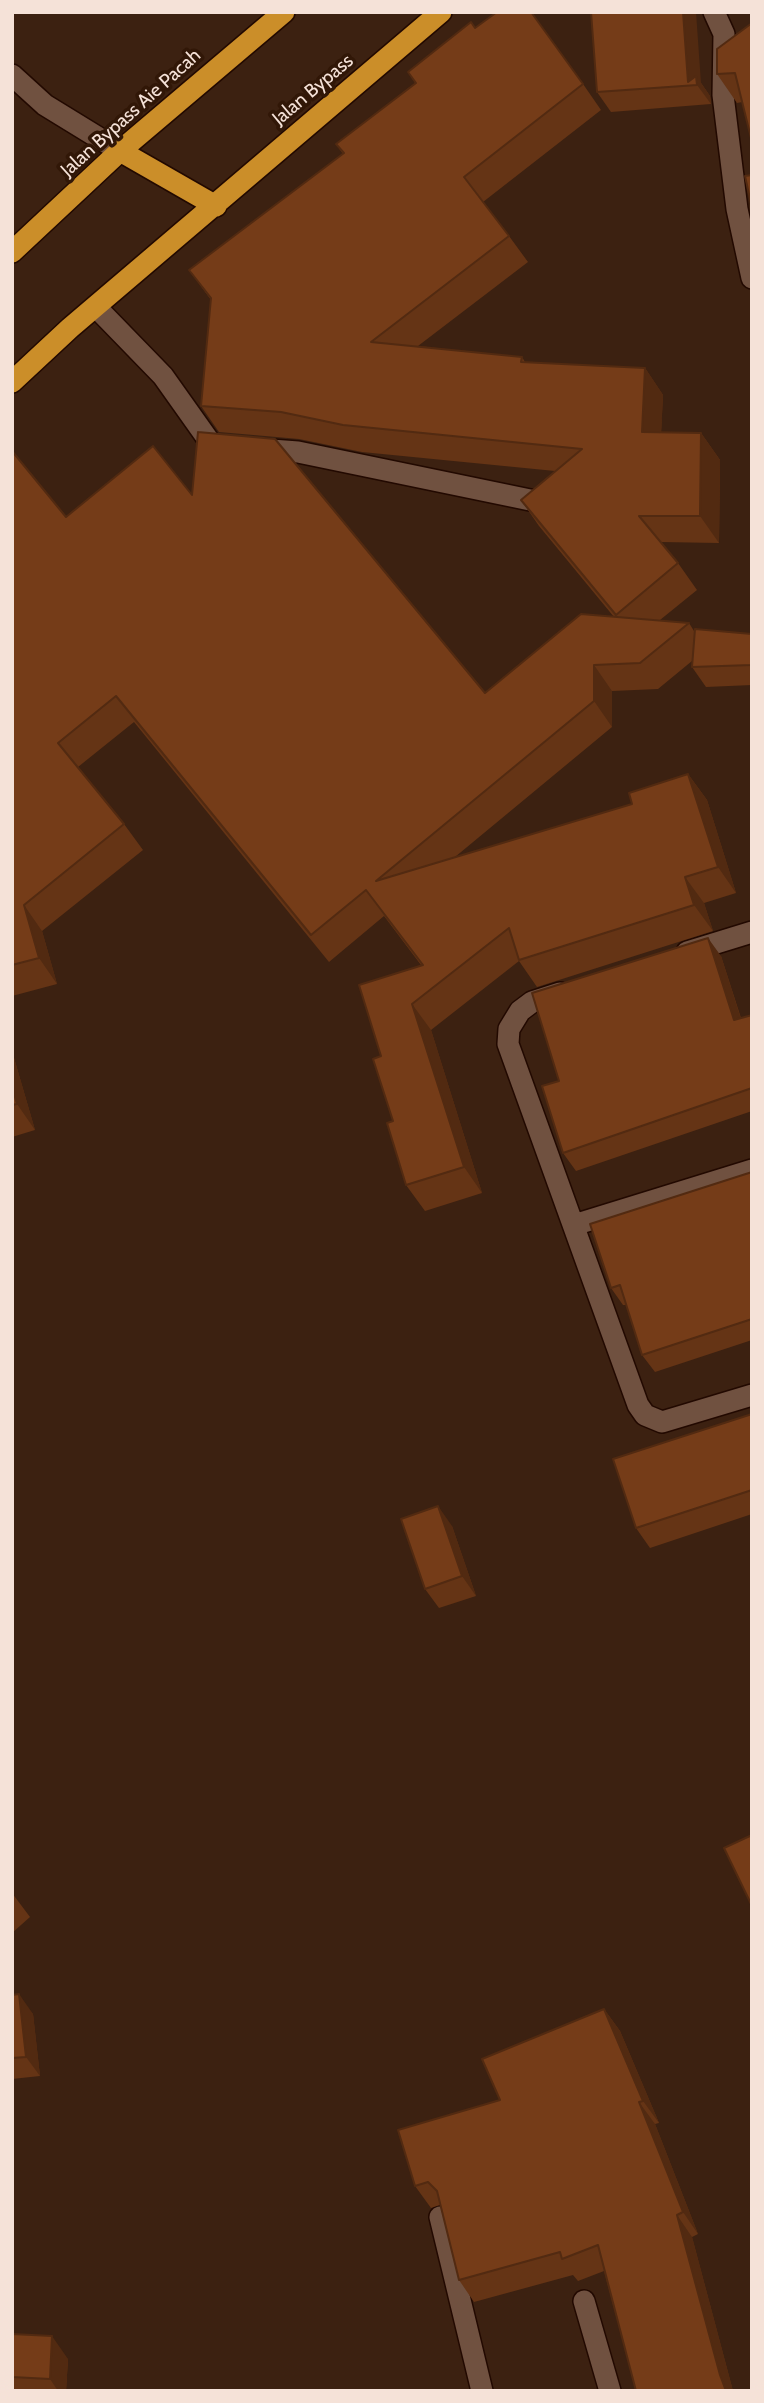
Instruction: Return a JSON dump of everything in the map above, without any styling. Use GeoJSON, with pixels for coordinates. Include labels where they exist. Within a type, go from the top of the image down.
{"type":"FeatureCollection","features":[{"type":"Feature","properties":{"kind":"highway","name":"Jalan Bypass Aie Pacah"},"geometry":{"type":"LineString","coordinates":[[12,252],[120,151],[284,12]]}},
{"type":"Feature","properties":{"kind":"highway","name":"Jalan Bypass"},"geometry":{"type":"LineString","coordinates":[[12,382],[216,206],[264,160],[441,12]]}},
{"type":"Feature","properties":{"kind":"highway"},"geometry":{"type":"LineString","coordinates":[[120,151],[216,206]]}},
{"type":"Feature","properties":{"kind":"street"},"geometry":{"type":"LineString","coordinates":[[714,12],[724,34],[723,96],[737,209],[752,278]]}},
{"type":"Feature","properties":{"kind":"street"},"geometry":{"type":"LineString","coordinates":[[12,75],[45,105],[120,151]]}},
{"type":"Feature","properties":{"kind":"street"},"geometry":{"type":"LineString","coordinates":[[96,307],[163,376],[212,444],[298,452],[535,501]]}},
{"type":"Feature","properties":{"kind":"street"},"geometry":{"type":"LineString","coordinates":[[661,961],[752,932]]}},
{"type":"Feature","properties":{"kind":"street"},"geometry":{"type":"LineString","coordinates":[[584,985],[526,1006],[509,1029],[508,1044],[638,1405],[645,1415],[662,1422],[752,1395]]}},
{"type":"Feature","properties":{"kind":"street"},"geometry":{"type":"LineString","coordinates":[[574,1225],[752,1170]]}},
{"type":"Feature","properties":{"kind":"street"},"geometry":{"type":"LineString","coordinates":[[440,2217],[482,2391]]}},
{"type":"Feature","properties":{"kind":"street"},"geometry":{"type":"LineString","coordinates":[[584,2301],[610,2391]]}},
{"type":"Feature","properties":{"kind":"building"},"geometry":{"type":"Polygon","coordinates":[[[497,12],[531,12],[583,84],[464,177],[509,236],[371,342],[522,357],[521,362],[645,368],[642,432],[701,433],[700,516],[639,516],[678,563],[616,615],[521,500],[582,449],[343,425],[281,412],[201,406],[211,298],[189,270],[344,153],[336,144],[416,83],[408,72],[471,22],[475,28],[497,12]]]}},
{"type":"Feature","properties":{"kind":"building"},"geometry":{"type":"Polygon","coordinates":[[[591,12],[683,12],[688,82],[696,76],[697,85],[597,92],[591,12]]]}},
{"type":"Feature","properties":{"kind":"building"},"geometry":{"type":"Polygon","coordinates":[[[752,23],[752,142],[735,73],[717,74],[717,49],[752,23]]]}},
{"type":"Feature","properties":{"kind":"building"},"geometry":{"type":"Polygon","coordinates":[[[752,175],[752,208],[745,176],[752,175]]]}},
{"type":"Feature","properties":{"kind":"building"},"geometry":{"type":"Polygon","coordinates":[[[198,432],[275,439],[485,693],[581,614],[689,623],[640,663],[594,665],[594,701],[376,881],[632,804],[629,793],[688,774],[718,867],[685,877],[694,905],[519,960],[509,928],[412,1004],[464,1167],[406,1185],[387,1123],[393,1121],[373,1059],[381,1056],[359,985],[423,965],[366,890],[311,935],[116,696],[58,743],[124,824],[24,905],[39,958],[12,965],[12,451],[66,517],[153,446],[192,495],[198,432]]]}},
{"type":"Feature","properties":{"kind":"building"},"geometry":{"type":"Polygon","coordinates":[[[695,629],[752,634],[752,665],[692,667],[695,629]]]}},
{"type":"Feature","properties":{"kind":"building"},"geometry":{"type":"Polygon","coordinates":[[[708,938],[734,1020],[752,1015],[752,1088],[563,1153],[542,1086],[559,1081],[532,993],[708,938]]]}},
{"type":"Feature","properties":{"kind":"building"},"geometry":{"type":"Polygon","coordinates":[[[12,1087],[17,1104],[12,1105],[12,1087]]]}},
{"type":"Feature","properties":{"kind":"building"},"geometry":{"type":"Polygon","coordinates":[[[752,1172],[752,1319],[642,1355],[620,1285],[611,1288],[590,1224],[752,1172]]]}},
{"type":"Feature","properties":{"kind":"building"},"geometry":{"type":"Polygon","coordinates":[[[752,1414],[752,1490],[636,1528],[613,1459],[752,1414]]]}},
{"type":"Feature","properties":{"kind":"building"},"geometry":{"type":"Polygon","coordinates":[[[438,1506],[462,1576],[425,1589],[401,1519],[438,1506]]]}},
{"type":"Feature","properties":{"kind":"building"},"geometry":{"type":"Polygon","coordinates":[[[752,1835],[752,1906],[724,1848],[752,1835]]]}},
{"type":"Feature","properties":{"kind":"building"},"geometry":{"type":"Polygon","coordinates":[[[19,1994],[26,2057],[12,2058],[12,1995],[19,1994]]]}},
{"type":"Feature","properties":{"kind":"building"},"geometry":{"type":"Polygon","coordinates":[[[604,2009],[643,2101],[639,2102],[683,2212],[677,2215],[726,2391],[636,2391],[598,2245],[562,2259],[560,2252],[459,2280],[437,2191],[428,2182],[415,2186],[398,2130],[500,2100],[482,2059],[604,2009]]]}},
{"type":"Feature","properties":{"kind":"building"},"geometry":{"type":"Polygon","coordinates":[[[12,2334],[52,2336],[50,2379],[12,2377],[12,2334]]]}}]}
